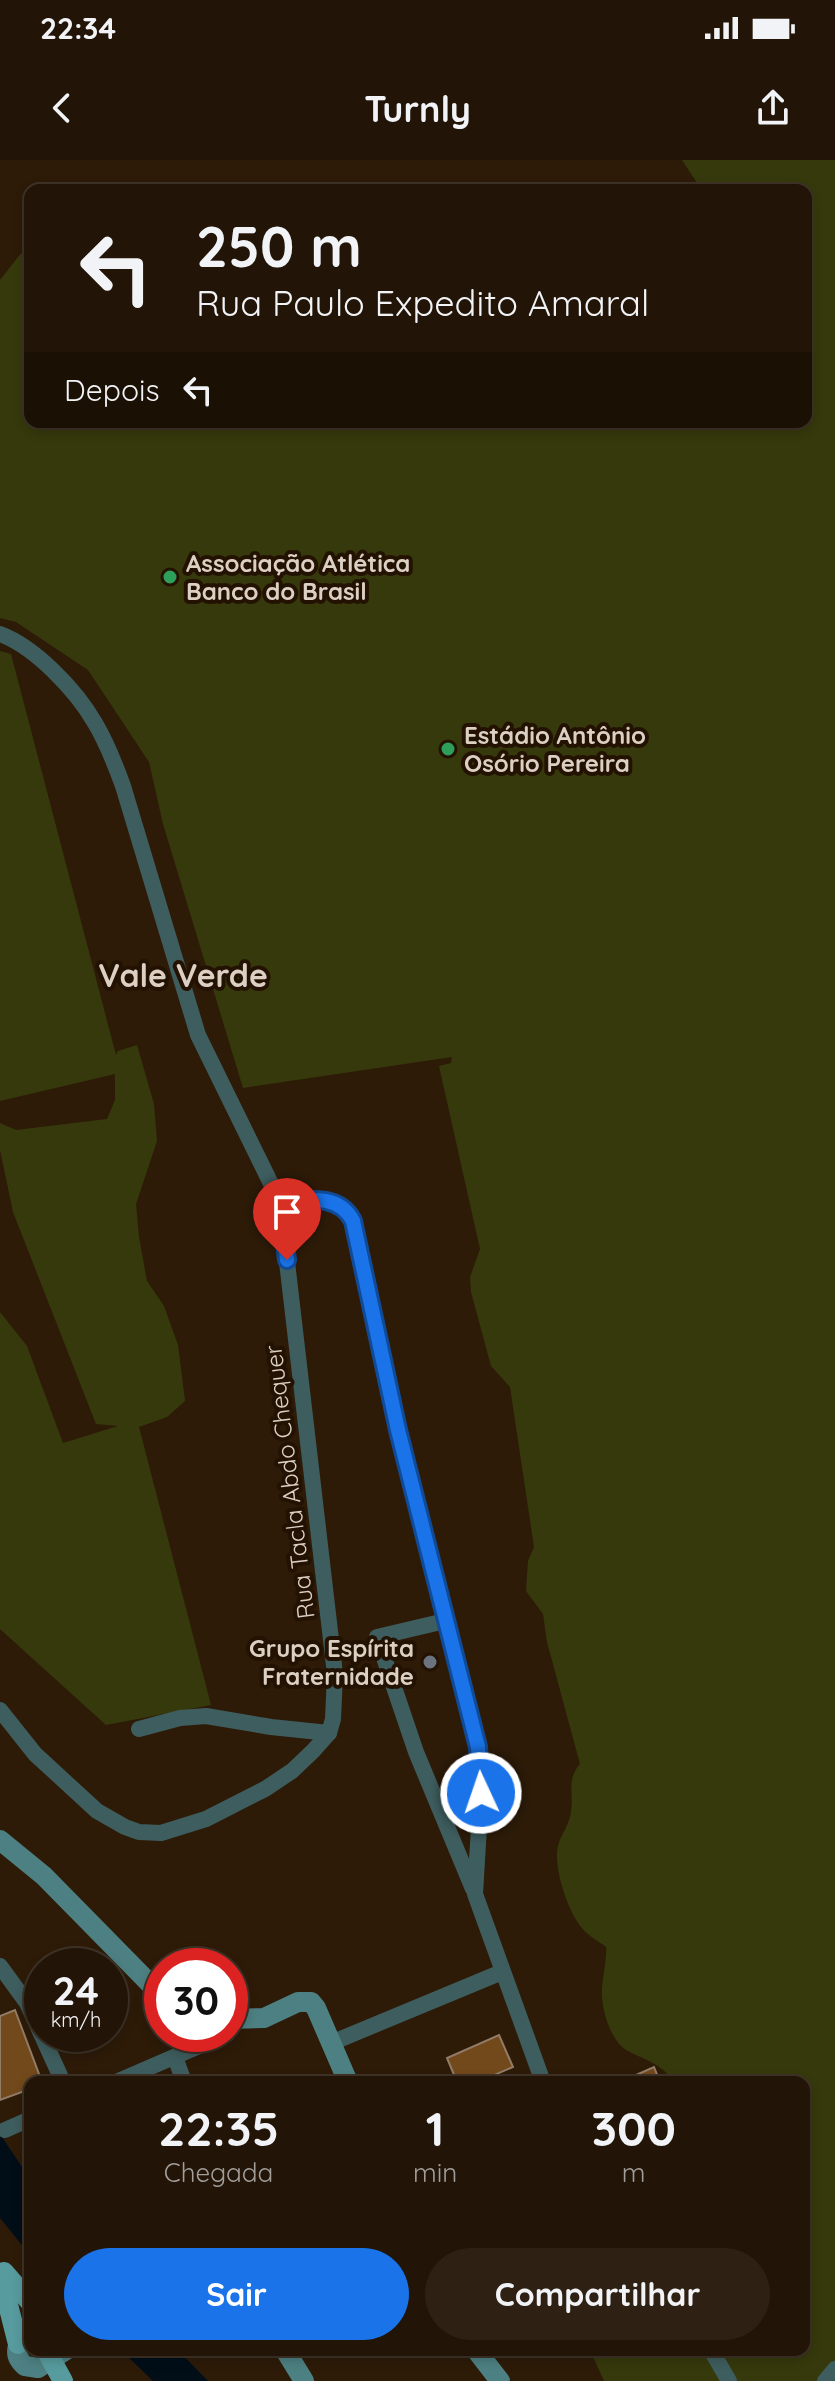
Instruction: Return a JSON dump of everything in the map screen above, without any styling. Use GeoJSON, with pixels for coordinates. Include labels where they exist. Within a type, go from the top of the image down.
{"type":"FeatureCollection","features":[{"type":"Feature","properties":{"kind":"main road"},"geometry":{"type":"LineString","coordinates":[[0,2269],[24,2295]]}},
{"type":"Feature","properties":{"kind":"main road"},"geometry":{"type":"LineString","coordinates":[[0,2269],[24,2312]]}},
{"type":"Feature","properties":{"kind":"main road"},"geometry":{"type":"LineString","coordinates":[[0,2269],[24,2338]]}},
{"type":"Feature","properties":{"kind":"main road"},"geometry":{"type":"LineString","coordinates":[[56,2356],[63,2381]]}},
{"type":"Feature","properties":{"kind":"street","name":"Rua Tacla Abdo Chequer"},"geometry":{"type":"LineString","coordinates":[[0,634],[33,652],[51,671],[94,720],[110,752],[123,786],[189,1009],[205,1049],[280,1202],[335,1674],[333,1719],[329,1733]]}},
{"type":"Feature","properties":{"kind":"street"},"geometry":{"type":"LineString","coordinates":[[280,1202],[325,1200],[348,1211],[353,1221],[398,1430],[481,1770],[475,1894]]}},
{"type":"Feature","properties":{"kind":"street"},"geometry":{"type":"LineString","coordinates":[[445,1621],[377,1637],[416,1752],[475,1894],[541,2076]]}},
{"type":"Feature","properties":{"kind":"street"},"geometry":{"type":"LineString","coordinates":[[0,1710],[35,1754],[97,1811],[139,1832],[161,1833],[206,1819],[265,1789],[292,1771],[329,1733]]}},
{"type":"Feature","properties":{"kind":"street"},"geometry":{"type":"LineString","coordinates":[[139,1729],[180,1718],[206,1716],[329,1733]]}},
{"type":"Feature","properties":{"kind":"street"},"geometry":{"type":"LineString","coordinates":[[0,1840],[44,1876],[144,1978]]}},
{"type":"Feature","properties":{"kind":"street"},"geometry":{"type":"LineString","coordinates":[[0,1966],[27,2003],[60,2076]]}},
{"type":"Feature","properties":{"kind":"street"},"geometry":{"type":"LineString","coordinates":[[331,2043],[502,1972]]}},
{"type":"Feature","properties":{"kind":"street"},"geometry":{"type":"LineString","coordinates":[[248,2025],[298,2002],[308,2001],[316,2008],[345,2076]]}},
{"type":"Feature","properties":{"kind":"street"},"geometry":{"type":"LineString","coordinates":[[248,2018],[264,2018]]}},
{"type":"Feature","properties":{"kind":"street"},"geometry":{"type":"LineString","coordinates":[[130,2076],[186,2052]]}},
{"type":"Feature","properties":{"kind":"street"},"geometry":{"type":"LineString","coordinates":[[175,2057],[182,2076]]}},
{"type":"Feature","properties":{"kind":"street"},"geometry":{"type":"LineString","coordinates":[[5,2130],[24,2122]]}},
{"type":"Feature","properties":{"kind":"street"},"geometry":{"type":"LineString","coordinates":[[24,2338],[17,2357],[24,2374],[38,2368],[52,2356]]}},
{"type":"Feature","properties":{"kind":"street"},"geometry":{"type":"LineString","coordinates":[[289,2356],[304,2381]]}},
{"type":"Feature","properties":{"kind":"street"},"geometry":{"type":"LineString","coordinates":[[481,2356],[500,2381]]}},
{"type":"Feature","properties":{"kind":"street"},"geometry":{"type":"LineString","coordinates":[[714,2356],[729,2381]]}},
{"type":"Feature","properties":{"kind":"street"},"geometry":{"type":"LineString","coordinates":[[825,2381],[835,2369]]}},
{"type":"Feature","properties":{"kind":"green space"},"geometry":{"type":"Polygon","coordinates":[[[682,160],[835,160],[835,2381],[604,2381],[593,2356],[810,2356],[810,2076],[669,2076],[659,2067],[622,2047],[606,2019],[602,1991],[606,1947],[587,1934],[577,1921],[563,1889],[558,1865],[558,1846],[572,1804],[572,1781],[580,1764],[547,1642],[543,1614],[526,1591],[528,1561],[534,1547],[510,1387],[491,1366],[471,1292],[470,1277],[480,1249],[439,1066],[451,1063],[452,1057],[243,1088],[163,824],[149,762],[88,670],[16,622],[0,618],[0,280],[24,250],[24,428],[812,428],[812,184],[697,183],[682,160]]]}},
{"type":"Feature","properties":{"kind":"green space"},"geometry":{"type":"Polygon","coordinates":[[[0,651],[11,654],[116,1055],[118,1051],[137,1045],[154,1104],[157,1141],[136,1204],[139,1237],[147,1281],[164,1306],[178,1345],[185,1401],[167,1417],[139,1427],[211,1705],[106,1725],[0,1629],[0,1312],[27,1346],[63,1443],[118,1426],[96,1424],[13,1212],[0,1150],[0,1123],[16,1130],[107,1119],[115,1100],[115,1074],[0,1101],[0,651]]]}},
{"type":"Feature","properties":{"kind":"shaded area"},"geometry":{"type":"Polygon","coordinates":[[[0,2134],[24,2170],[24,2248],[0,2218],[0,2134]]]}},
{"type":"Feature","properties":{"kind":"shaded area"},"geometry":{"type":"Polygon","coordinates":[[[127,2356],[184,2356],[208,2381],[153,2381],[127,2356]]]}},
{"type":"Feature","properties":{"kind":"building"},"geometry":{"type":"Polygon","coordinates":[[[15,2010],[24,2034],[24,2052],[31,2052],[40,2076],[24,2076],[24,2091],[0,2100],[0,2016],[15,2010]]]}},
{"type":"Feature","properties":{"kind":"building"},"geometry":{"type":"Polygon","coordinates":[[[499,2035],[513,2067],[492,2076],[454,2076],[447,2058],[499,2035]]]}},
{"type":"Feature","properties":{"kind":"building"},"geometry":{"type":"Polygon","coordinates":[[[654,2067],[658,2076],[634,2076],[654,2067]]]}},
{"type":"Feature","properties":{"kind":"place","name":"Associação Atlética Banco do Brasil"},"geometry":{"type":"Point","coordinates":[170,577]}},
{"type":"Feature","properties":{"kind":"place","name":"Estádio Antônio Osório Pereira"},"geometry":{"type":"Point","coordinates":[448,749]}},
{"type":"Feature","properties":{"kind":"place","name":"Grupo Espírita Fraternidade"},"geometry":{"type":"Point","coordinates":[430,1662]}},
{"type":"Feature","properties":{"kind":"district","name":"Vale Verde"},"geometry":{"type":"Point","coordinates":[183,975]}},
{"type":"Feature","properties":{"kind":"route"},"geometry":{"type":"LineString","coordinates":[[287,1260],[280,1202],[325,1200],[339,1204],[348,1211],[353,1221],[398,1430],[478,1747],[481,1793]]}}]}
